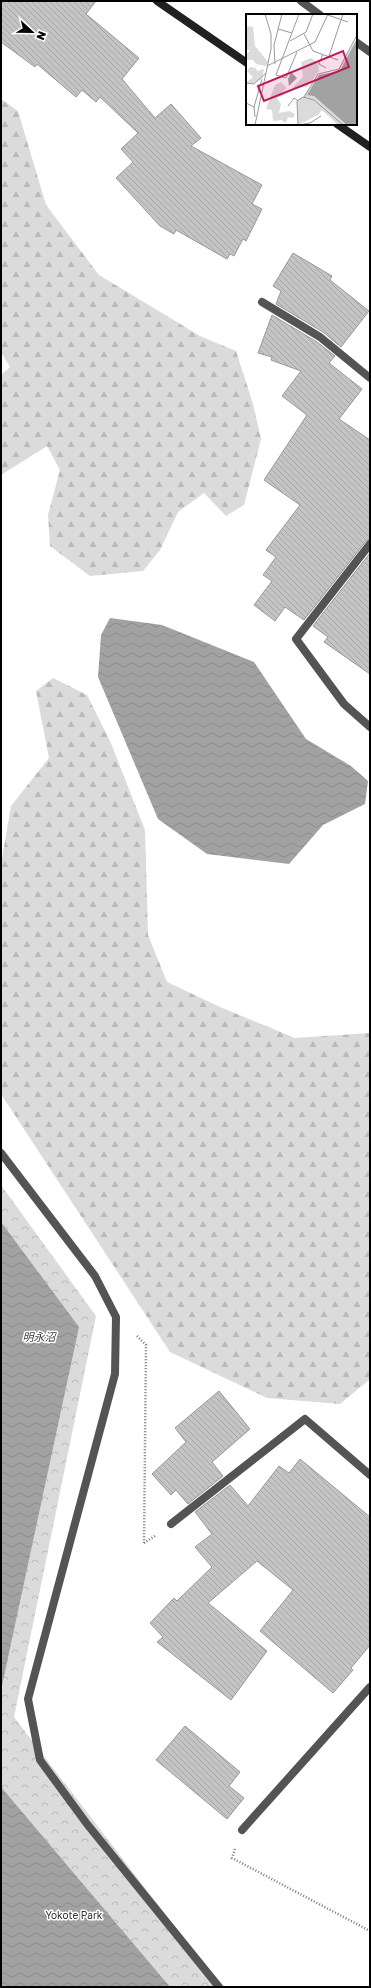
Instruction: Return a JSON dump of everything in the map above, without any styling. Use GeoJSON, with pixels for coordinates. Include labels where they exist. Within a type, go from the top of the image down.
{"type":"FeatureCollection","features":[{"type":"Feature","properties":{"kind":"main road"},"geometry":{"type":"LineString","coordinates":[[157,1],[246,62]]}},
{"type":"Feature","properties":{"kind":"main road"},"geometry":{"type":"LineString","coordinates":[[338,125],[370,147]]}},
{"type":"Feature","properties":{"kind":"street"},"geometry":{"type":"LineString","coordinates":[[301,1],[319,14]]}},
{"type":"Feature","properties":{"kind":"street"},"geometry":{"type":"LineString","coordinates":[[357,43],[370,52]]}},
{"type":"Feature","properties":{"kind":"street"},"geometry":{"type":"LineString","coordinates":[[262,302],[320,337],[370,378]]}},
{"type":"Feature","properties":{"kind":"street"},"geometry":{"type":"LineString","coordinates":[[370,544],[296,639],[344,704],[370,727]]}},
{"type":"Feature","properties":{"kind":"street"},"geometry":{"type":"LineString","coordinates":[[1,1153],[95,1276],[116,1317],[115,1374],[28,1699],[40,1760],[87,1824],[219,1987]]}},
{"type":"Feature","properties":{"kind":"street"},"geometry":{"type":"LineString","coordinates":[[171,1524],[305,1419],[370,1475]]}},
{"type":"Feature","properties":{"kind":"street"},"geometry":{"type":"LineString","coordinates":[[242,1830],[370,1687]]}},
{"type":"Feature","properties":{"kind":"path"},"geometry":{"type":"LineString","coordinates":[[116,1317],[146,1345],[144,1544]]}},
{"type":"Feature","properties":{"kind":"path"},"geometry":{"type":"LineString","coordinates":[[242,1830],[232,1858],[370,1931]]}},
{"type":"Feature","properties":{"kind":"green space"},"geometry":{"type":"Polygon","coordinates":[[[1,99],[18,111],[46,205],[99,275],[200,336],[236,351],[253,404],[261,439],[244,505],[226,516],[204,493],[178,512],[160,550],[143,571],[90,576],[50,546],[48,515],[60,470],[47,446],[1,475],[1,375],[10,367],[1,352],[1,99]]]}},
{"type":"Feature","properties":{"kind":"green space"},"geometry":{"type":"Polygon","coordinates":[[[53,678],[87,695],[110,741],[145,830],[148,935],[167,982],[220,1007],[295,1038],[370,1033],[370,1379],[340,1404],[267,1398],[170,1352],[1,1094],[1,864],[11,806],[49,758],[36,691],[53,678]]]}},
{"type":"Feature","properties":{"kind":"green space","name":"Yokote Park"},"geometry":{"type":"Polygon","coordinates":[[[1,1185],[96,1316],[14,1717],[221,1987],[1,1987],[1,1185]]]}},
{"type":"Feature","properties":{"kind":"water"},"geometry":{"type":"Polygon","coordinates":[[[110,618],[162,625],[254,662],[306,739],[351,766],[368,781],[365,804],[323,825],[289,864],[207,854],[158,819],[98,677],[101,635],[110,618]]]}},
{"type":"Feature","properties":{"kind":"water","name":"明永沼"},"geometry":{"type":"Polygon","coordinates":[[[1,1222],[79,1327],[1,1690],[1,1222]]]}},
{"type":"Feature","properties":{"kind":"water"},"geometry":{"type":"Polygon","coordinates":[[[1,1787],[170,1987],[1,1987],[1,1787]]]}},
{"type":"Feature","properties":{"kind":"building"},"geometry":{"type":"Polygon","coordinates":[[[1,1],[96,1],[86,14],[139,58],[122,79],[155,118],[171,104],[201,138],[191,146],[262,185],[252,204],[262,209],[246,241],[243,239],[234,256],[230,254],[227,259],[176,230],[174,234],[160,226],[116,178],[133,162],[121,149],[138,133],[100,97],[96,102],[82,90],[76,97],[37,64],[35,67],[1,42],[1,1]]]}},
{"type":"Feature","properties":{"kind":"building"},"geometry":{"type":"Polygon","coordinates":[[[293,253],[332,276],[330,280],[369,311],[341,347],[323,332],[276,304],[281,291],[273,286],[293,253]]]}},
{"type":"Feature","properties":{"kind":"building"},"geometry":{"type":"Polygon","coordinates":[[[272,315],[317,342],[335,356],[329,363],[362,389],[339,419],[370,440],[370,539],[366,541],[304,620],[285,607],[275,621],[254,605],[272,581],[263,575],[276,557],[266,550],[300,505],[264,480],[307,415],[282,396],[301,371],[271,360],[272,357],[258,353],[272,315]]]}},
{"type":"Feature","properties":{"kind":"building"},"geometry":{"type":"Polygon","coordinates":[[[370,553],[370,674],[324,642],[328,637],[313,626],[370,553]]]}},
{"type":"Feature","properties":{"kind":"building"},"geometry":{"type":"Polygon","coordinates":[[[219,1391],[250,1429],[212,1462],[223,1476],[188,1504],[176,1490],[171,1495],[152,1474],[186,1442],[175,1428],[219,1391]]]}},
{"type":"Feature","properties":{"kind":"building"},"geometry":{"type":"Polygon","coordinates":[[[300,1459],[370,1517],[370,1645],[351,1668],[353,1670],[333,1693],[260,1631],[293,1590],[257,1561],[208,1603],[267,1651],[231,1700],[157,1642],[163,1637],[150,1623],[174,1598],[177,1601],[212,1567],[195,1547],[212,1534],[195,1512],[230,1485],[248,1506],[279,1466],[289,1473],[300,1459]]]}},
{"type":"Feature","properties":{"kind":"building"},"geometry":{"type":"Polygon","coordinates":[[[185,1726],[240,1772],[229,1786],[244,1798],[227,1819],[156,1760],[185,1726]]]}}]}
